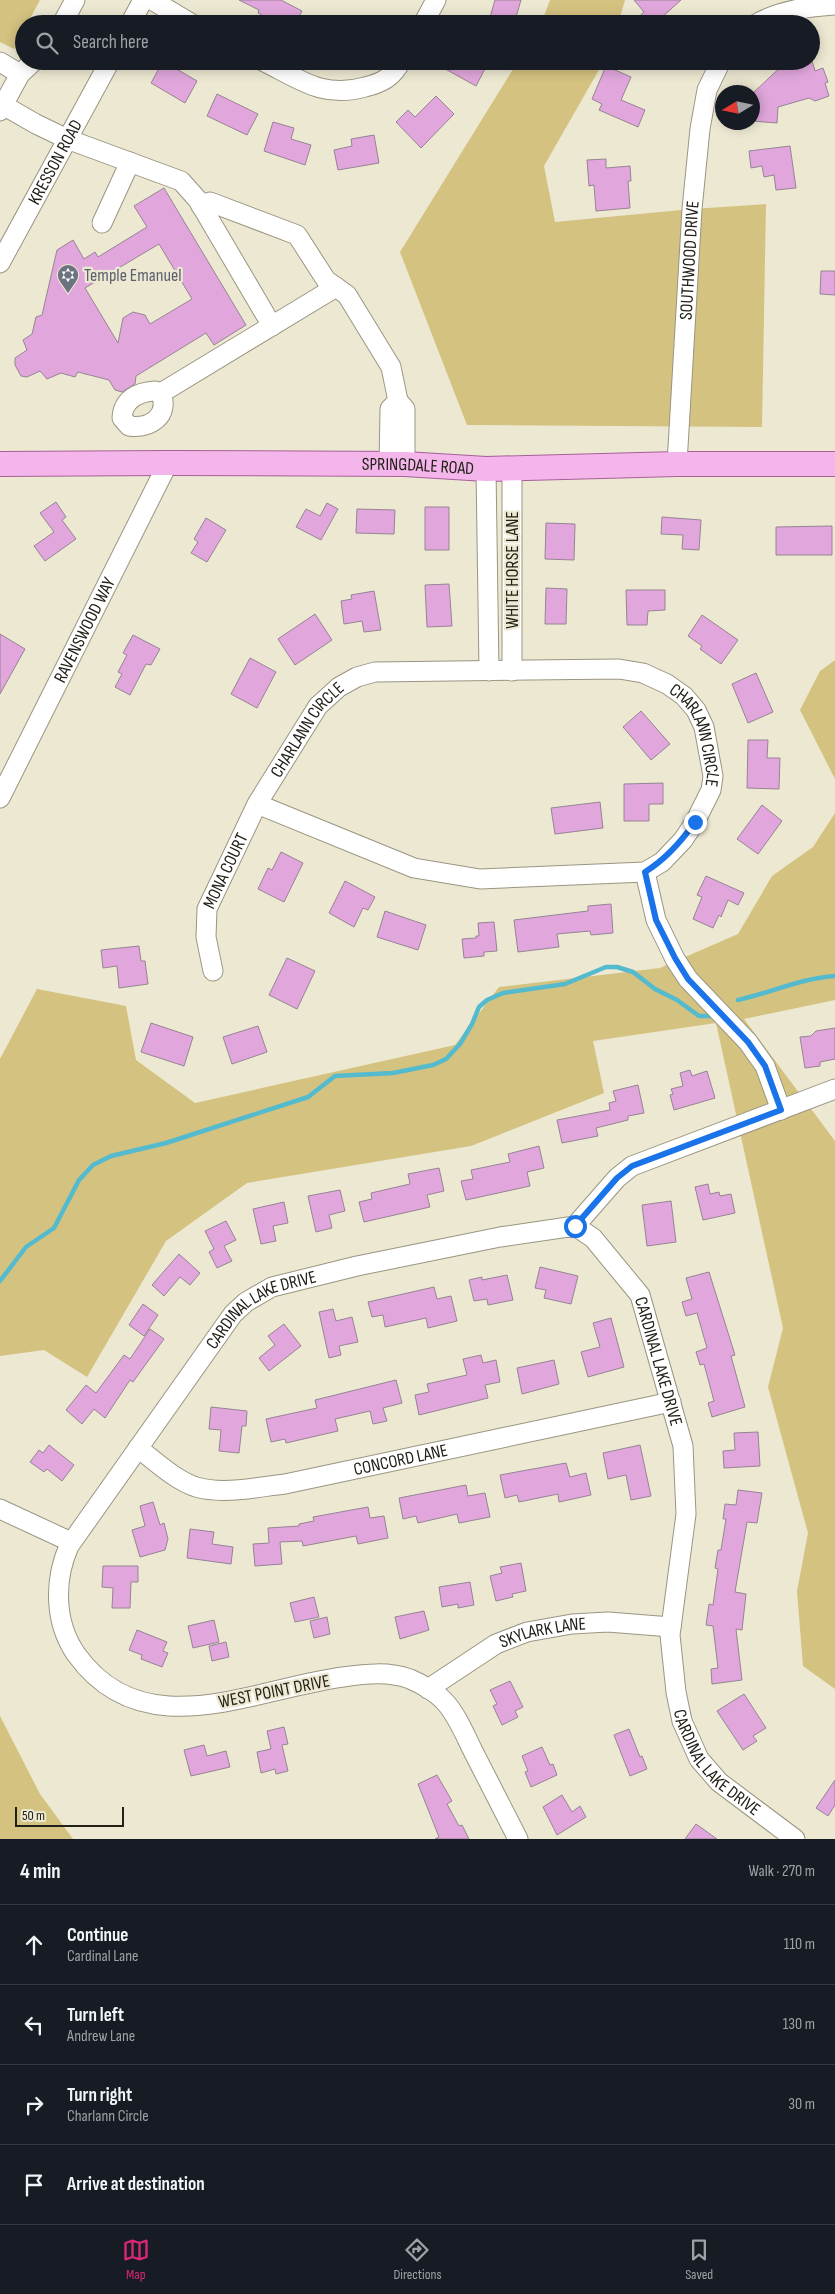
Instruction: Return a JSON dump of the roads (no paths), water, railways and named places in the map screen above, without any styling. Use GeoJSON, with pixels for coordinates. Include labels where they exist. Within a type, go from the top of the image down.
{"type":"FeatureCollection","features":[{"type":"Feature","properties":{"kind":"main road","name":"SPRINGDALE ROAD"},"geometry":{"type":"LineString","coordinates":[[0,464],[397,464],[486,469],[677,464],[835,464]]}},
{"type":"Feature","properties":{"kind":"street"},"geometry":{"type":"LineString","coordinates":[[66,15],[74,0]]}},
{"type":"Feature","properties":{"kind":"street"},"geometry":{"type":"LineString","coordinates":[[135,15],[143,0]]}},
{"type":"Feature","properties":{"kind":"street"},"geometry":{"type":"LineString","coordinates":[[152,0],[177,15]]}},
{"type":"Feature","properties":{"kind":"street"},"geometry":{"type":"LineString","coordinates":[[428,15],[436,0]]}},
{"type":"Feature","properties":{"kind":"street"},"geometry":{"type":"LineString","coordinates":[[774,15],[807,7],[835,5]]}},
{"type":"Feature","properties":{"kind":"street"},"geometry":{"type":"LineString","coordinates":[[0,62],[20,74]]}},
{"type":"Feature","properties":{"kind":"street"},"geometry":{"type":"LineString","coordinates":[[24,70],[20,74],[2,108],[67,139],[181,181],[191,190],[272,326]]}},
{"type":"Feature","properties":{"kind":"street","name":"KRESSON ROAD"},"geometry":{"type":"LineString","coordinates":[[0,263],[105,70]]}},
{"type":"Feature","properties":{"kind":"street"},"geometry":{"type":"LineString","coordinates":[[281,70],[316,88],[335,92],[352,91],[382,83],[396,70]]}},
{"type":"Feature","properties":{"kind":"street","name":"SOUTHWOOD DRIVE"},"geometry":{"type":"LineString","coordinates":[[677,464],[692,209],[700,129],[707,90],[717,70]]}},
{"type":"Feature","properties":{"kind":"street"},"geometry":{"type":"LineString","coordinates":[[102,224],[130,162]]}},
{"type":"Feature","properties":{"kind":"street"},"geometry":{"type":"LineString","coordinates":[[201,206],[210,202],[297,235],[326,280],[347,294],[391,367],[398,401],[390,409],[397,464]]}},
{"type":"Feature","properties":{"kind":"street"},"geometry":{"type":"LineString","coordinates":[[161,393],[336,287]]}},
{"type":"Feature","properties":{"kind":"street","name":"RAVENSWOOD WAY"},"geometry":{"type":"LineString","coordinates":[[0,798],[168,463]]}},
{"type":"Feature","properties":{"kind":"street","name":"WHITE HORSE LANE"},"geometry":{"type":"LineString","coordinates":[[512,468],[512,671]]}},
{"type":"Feature","properties":{"kind":"street","name":"WHITE HORSE LANE"},"geometry":{"type":"LineString","coordinates":[[486,469],[489,671]]}},
{"type":"Feature","properties":{"kind":"street","name":"CHARLANN CIRCLE"},"geometry":{"type":"LineString","coordinates":[[257,804],[318,706],[339,687],[356,677],[375,672],[415,670],[620,669],[644,673],[667,684],[684,696],[696,710],[704,727],[713,776],[711,790],[695,822],[683,840],[662,862],[645,872]]}},
{"type":"Feature","properties":{"kind":"street"},"geometry":{"type":"LineString","coordinates":[[257,804],[414,868],[480,880],[645,872],[656,920],[675,958],[688,979],[754,1050],[765,1066],[781,1110]]}},
{"type":"Feature","properties":{"kind":"street","name":"MONA COURT"},"geometry":{"type":"LineString","coordinates":[[213,970],[206,937],[207,909],[257,804]]}},
{"type":"Feature","properties":{"kind":"street"},"geometry":{"type":"LineString","coordinates":[[575,1226],[617,1178],[632,1166],[835,1090]]}},
{"type":"Feature","properties":{"kind":"street","name":"CARDINAL LAKE DRIVE"},"geometry":{"type":"LineString","coordinates":[[71,1542],[233,1314],[246,1302],[272,1286],[357,1266],[500,1237],[575,1226],[592,1238],[640,1295],[683,1446],[687,1486],[686,1514],[671,1627],[676,1692],[682,1721],[699,1759],[719,1782],[796,1839]]}},
{"type":"Feature","properties":{"kind":"street","name":"CONCORD LANE"},"geometry":{"type":"LineString","coordinates":[[138,1448],[180,1479],[195,1487],[213,1490],[236,1490],[285,1484],[671,1402]]}},
{"type":"Feature","properties":{"kind":"street"},"geometry":{"type":"LineString","coordinates":[[0,1509],[71,1542]]}},
{"type":"Feature","properties":{"kind":"street","name":"WEST POINT DRIVE"},"geometry":{"type":"LineString","coordinates":[[71,1542],[62,1563],[58,1590],[60,1615],[70,1644],[86,1668],[105,1685],[120,1694],[145,1703],[163,1706],[196,1706],[327,1679],[371,1673],[395,1675],[411,1680],[428,1689],[445,1702],[461,1727],[518,1839]]}},
{"type":"Feature","properties":{"kind":"street","name":"SKYLARK LANE"},"geometry":{"type":"LineString","coordinates":[[428,1689],[496,1644],[527,1632],[572,1624],[608,1622],[671,1627]]}},
{"type":"Feature","properties":{"kind":"waterway"},"geometry":{"type":"LineString","coordinates":[[0,1281],[26,1247],[54,1228],[79,1180],[93,1165],[111,1156],[166,1143],[308,1097],[335,1076],[393,1073],[433,1065],[446,1059],[460,1044],[472,1024],[479,1007],[487,1000],[503,993],[565,984],[606,967],[617,967],[633,972],[655,989],[677,1000],[699,1016],[711,1016]]}},
{"type":"Feature","properties":{"kind":"waterway"},"geometry":{"type":"LineString","coordinates":[[738,1000],[810,980],[835,976]]}},
{"type":"Feature","properties":{"kind":"place","name":"Temple Emanuel"},"geometry":{"type":"Point","coordinates":[68,294]}}]}
